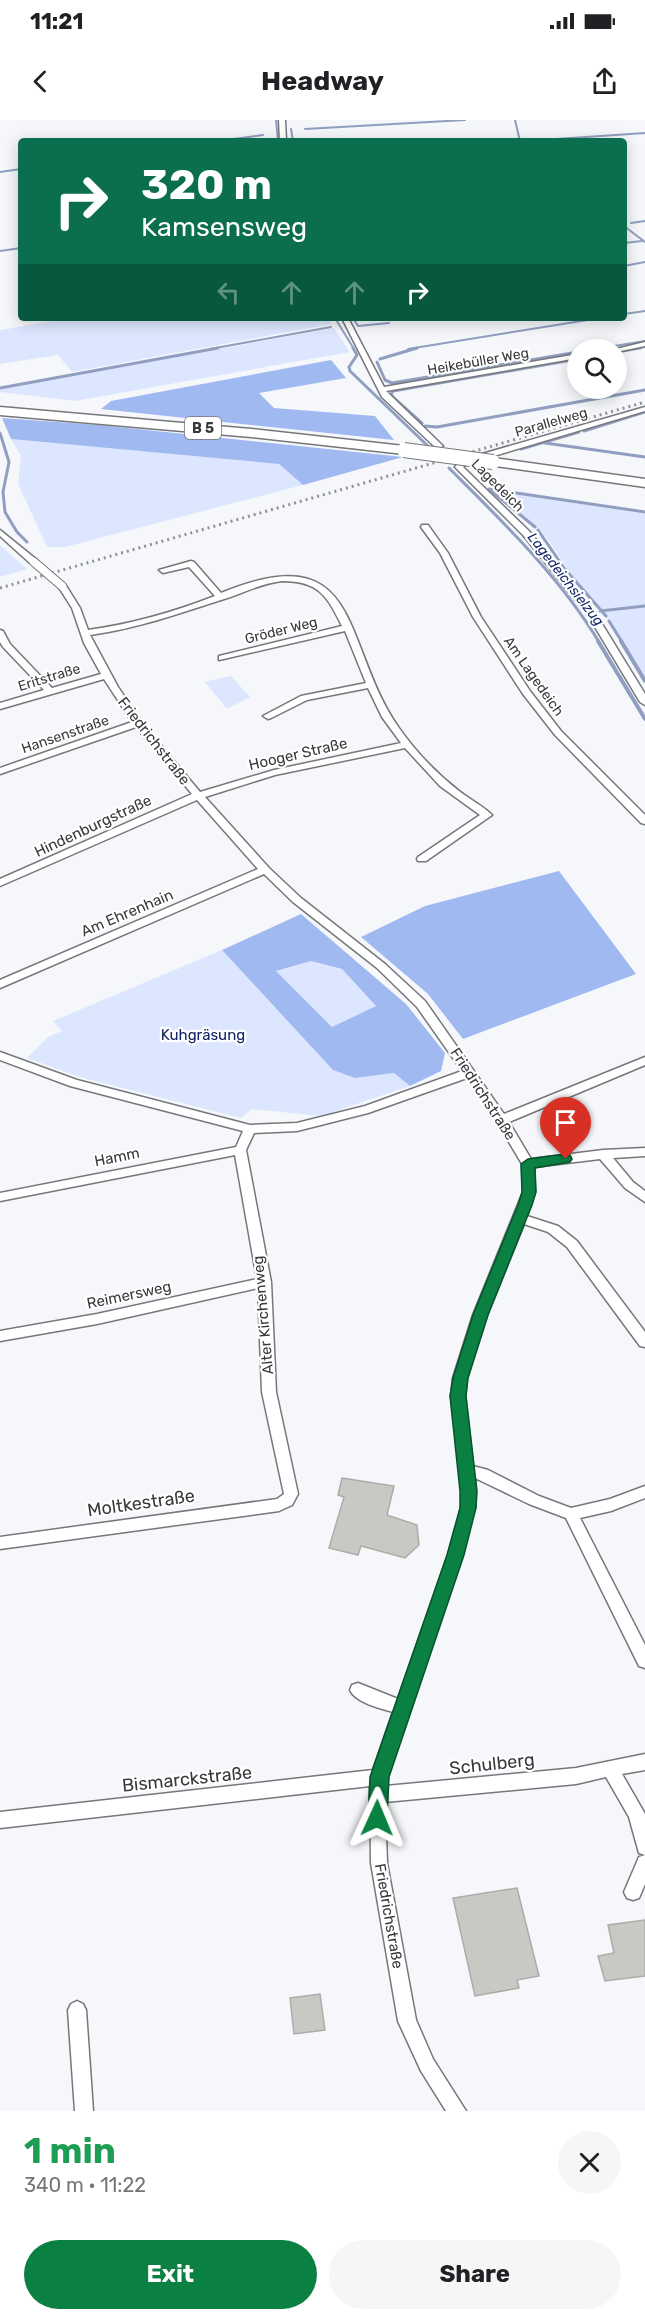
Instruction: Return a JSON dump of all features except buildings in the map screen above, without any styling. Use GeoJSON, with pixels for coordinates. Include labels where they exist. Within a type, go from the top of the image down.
{"type":"FeatureCollection","features":[{"type":"Feature","properties":{"kind":"highway","name":"B 5"},"geometry":{"type":"LineString","coordinates":[[1,411],[205,428],[409,454],[493,462],[645,483]]}},
{"type":"Feature","properties":{"kind":"street"},"geometry":{"type":"LineString","coordinates":[[282,120],[283,138]]}},
{"type":"Feature","properties":{"kind":"street"},"geometry":{"type":"LineString","coordinates":[[347,321],[390,399],[439,446],[438,449],[428,453],[409,454]]}},
{"type":"Feature","properties":{"kind":"street"},"geometry":{"type":"LineString","coordinates":[[627,348],[645,344]]}},
{"type":"Feature","properties":{"kind":"street","name":"Heikebüller Weg"},"geometry":{"type":"LineString","coordinates":[[383,389],[567,358]]}},
{"type":"Feature","properties":{"kind":"street","name":"Parallelweg"},"geometry":{"type":"LineString","coordinates":[[464,462],[645,409]]}},
{"type":"Feature","properties":{"kind":"street","name":"Lagedeich"},"geometry":{"type":"LineString","coordinates":[[464,462],[459,467],[462,471],[526,533],[593,616],[645,702]]}},
{"type":"Feature","properties":{"kind":"street","name":"Am Lagedeich"},"geometry":{"type":"LineString","coordinates":[[425,527],[444,553],[477,617],[526,692],[558,733],[645,821]]}},
{"type":"Feature","properties":{"kind":"street","name":"Friedrichstraße"},"geometry":{"type":"LineString","coordinates":[[0,532],[62,586],[76,608],[84,633],[123,704],[198,795],[265,870],[297,900],[405,987],[436,1024],[502,1120],[528,1164],[529,1192],[480,1315],[460,1378],[458,1396],[467,1471],[468,1508],[455,1555],[379,1777],[377,1795],[379,1863],[407,2021],[427,2065],[457,2111]]}},
{"type":"Feature","properties":{"kind":"street"},"geometry":{"type":"LineString","coordinates":[[163,570],[191,564],[221,598]]}},
{"type":"Feature","properties":{"kind":"street"},"geometry":{"type":"LineString","coordinates":[[84,633],[155,619],[267,581],[294,578],[310,581],[322,588],[331,597],[347,628],[370,685],[385,714],[406,745],[448,789],[487,815],[423,859]]}},
{"type":"Feature","properties":{"kind":"street","name":"Gröder Weg"},"geometry":{"type":"LineString","coordinates":[[222,658],[347,628]]}},
{"type":"Feature","properties":{"kind":"street"},"geometry":{"type":"LineString","coordinates":[[0,633],[6,645],[50,691]]}},
{"type":"Feature","properties":{"kind":"street","name":"Eritstraße"},"geometry":{"type":"LineString","coordinates":[[0,706],[107,676]]}},
{"type":"Feature","properties":{"kind":"street"},"geometry":{"type":"LineString","coordinates":[[268,716],[304,698],[370,685]]}},
{"type":"Feature","properties":{"kind":"street","name":"Hansenstraße"},"geometry":{"type":"LineString","coordinates":[[0,771],[138,723]]}},
{"type":"Feature","properties":{"kind":"street","name":"Hooger Straße"},"geometry":{"type":"LineString","coordinates":[[198,795],[254,779],[406,745]]}},
{"type":"Feature","properties":{"kind":"street","name":"Hindenburgstraße"},"geometry":{"type":"LineString","coordinates":[[0,883],[39,868],[198,795]]}},
{"type":"Feature","properties":{"kind":"street","name":"Am Ehrenhain"},"geometry":{"type":"LineString","coordinates":[[0,984],[265,870]]}},
{"type":"Feature","properties":{"kind":"street"},"geometry":{"type":"LineString","coordinates":[[0,1056],[74,1083],[250,1129],[307,1125],[368,1109],[469,1073]]}},
{"type":"Feature","properties":{"kind":"street"},"geometry":{"type":"LineString","coordinates":[[502,1120],[631,1069],[645,1061]]}},
{"type":"Feature","properties":{"kind":"street"},"geometry":{"type":"LineString","coordinates":[[240,1150],[250,1129]]}},
{"type":"Feature","properties":{"kind":"street","name":"Hamm"},"geometry":{"type":"LineString","coordinates":[[0,1197],[240,1150]]}},
{"type":"Feature","properties":{"kind":"street","name":"Alter Kirchenweg"},"geometry":{"type":"LineString","coordinates":[[240,1150],[264,1282],[269,1392],[291,1494],[287,1501]]}},
{"type":"Feature","properties":{"kind":"street"},"geometry":{"type":"LineString","coordinates":[[528,1164],[603,1154],[645,1152]]}},
{"type":"Feature","properties":{"kind":"street"},"geometry":{"type":"LineString","coordinates":[[603,1154],[629,1185],[645,1198]]}},
{"type":"Feature","properties":{"kind":"street"},"geometry":{"type":"LineString","coordinates":[[520,1218],[553,1229],[572,1244],[645,1342]]}},
{"type":"Feature","properties":{"kind":"street","name":"Reimersweg"},"geometry":{"type":"LineString","coordinates":[[0,1336],[97,1319],[264,1282]]}},
{"type":"Feature","properties":{"kind":"street"},"geometry":{"type":"LineString","coordinates":[[467,1471],[483,1474],[534,1500],[571,1514],[611,1505],[645,1492]]}},
{"type":"Feature","properties":{"kind":"street","name":"Moltkestraße"},"geometry":{"type":"LineString","coordinates":[[0,1543],[279,1505],[287,1501]]}},
{"type":"Feature","properties":{"kind":"street"},"geometry":{"type":"LineString","coordinates":[[571,1514],[645,1661]]}},
{"type":"Feature","properties":{"kind":"street"},"geometry":{"type":"LineString","coordinates":[[358,1690],[380,1701],[402,1708]]}},
{"type":"Feature","properties":{"kind":"street","name":"Schulberg"},"geometry":{"type":"LineString","coordinates":[[377,1795],[576,1776],[645,1762]]}},
{"type":"Feature","properties":{"kind":"street"},"geometry":{"type":"LineString","coordinates":[[610,1770],[637,1815],[645,1846]]}},
{"type":"Feature","properties":{"kind":"street","name":"Bismarckstraße"},"geometry":{"type":"LineString","coordinates":[[0,1820],[379,1777]]}},
{"type":"Feature","properties":{"kind":"street"},"geometry":{"type":"LineString","coordinates":[[633,1892],[645,1863]]}},
{"type":"Feature","properties":{"kind":"street"},"geometry":{"type":"LineString","coordinates":[[77,2010],[84,2111]]}},
{"type":"Feature","properties":{"kind":"green space"},"geometry":{"type":"Polygon","coordinates":[[[52,321],[330,321],[331,324],[72,372],[58,355],[0,364],[0,330],[52,321]]]}},
{"type":"Feature","properties":{"kind":"green space"},"geometry":{"type":"Polygon","coordinates":[[[334,328],[350,352],[75,401],[0,392],[0,389],[334,328]]]}},
{"type":"Feature","properties":{"kind":"green space"},"geometry":{"type":"Polygon","coordinates":[[[11,439],[279,464],[303,485],[65,547],[47,547],[18,484],[21,456],[11,439]]]}},
{"type":"Feature","properties":{"kind":"green space"},"geometry":{"type":"Polygon","coordinates":[[[491,490],[645,514],[645,605],[601,610],[569,571],[544,534],[491,490]]]}},
{"type":"Feature","properties":{"kind":"green space"},"geometry":{"type":"Polygon","coordinates":[[[0,545],[27,569],[0,577],[0,545]]]}},
{"type":"Feature","properties":{"kind":"green space"},"geometry":{"type":"Polygon","coordinates":[[[645,607],[645,676],[644,676],[603,612],[645,607]]]}},
{"type":"Feature","properties":{"kind":"green space"},"geometry":{"type":"Polygon","coordinates":[[[231,676],[250,697],[227,709],[205,682],[231,676]]]}},
{"type":"Feature","properties":{"kind":"green space","name":"Kuhgräsung"},"geometry":{"type":"Polygon","coordinates":[[[222,950],[333,1070],[355,1078],[394,1073],[410,1086],[321,1116],[252,1109],[241,1118],[79,1077],[27,1058],[48,1037],[62,1031],[53,1021],[222,950]]]}},
{"type":"Feature","properties":{"kind":"green space"},"geometry":{"type":"Polygon","coordinates":[[[311,961],[342,969],[376,1006],[332,1027],[276,971],[311,961]]]}},
{"type":"Feature","properties":{"kind":"shaded area"},"geometry":{"type":"Polygon","coordinates":[[[331,360],[346,378],[259,393],[274,408],[375,416],[394,440],[101,409],[111,401],[331,360]]]}},
{"type":"Feature","properties":{"kind":"shaded area"},"geometry":{"type":"Polygon","coordinates":[[[2,418],[99,425],[403,457],[303,485],[279,464],[11,439],[2,418]]]}},
{"type":"Feature","properties":{"kind":"shaded area"},"geometry":{"type":"Polygon","coordinates":[[[559,871],[636,974],[463,1039],[428,994],[361,937],[425,906],[559,871]]]}},
{"type":"Feature","properties":{"kind":"shaded area"},"geometry":{"type":"Polygon","coordinates":[[[301,914],[406,1004],[445,1053],[441,1071],[410,1086],[394,1073],[355,1078],[333,1070],[222,950],[301,914]],[[311,961],[276,971],[332,1027],[376,1006],[342,969],[311,961]]]}},
{"type":"Feature","properties":{"kind":"waterway","name":"Lagedeichsielzug"},"geometry":{"type":"LineString","coordinates":[[276,120],[278,138]]}},
{"type":"Feature","properties":{"kind":"waterway"},"geometry":{"type":"LineString","coordinates":[[305,129],[465,120]]}},
{"type":"Feature","properties":{"kind":"waterway"},"geometry":{"type":"LineString","coordinates":[[515,120],[519,138]]}},
{"type":"Feature","properties":{"kind":"waterway"},"geometry":{"type":"LineString","coordinates":[[291,129],[292,138]]}},
{"type":"Feature","properties":{"kind":"waterway"},"geometry":{"type":"LineString","coordinates":[[571,138],[645,133]]}},
{"type":"Feature","properties":{"kind":"waterway"},"geometry":{"type":"LineString","coordinates":[[241,138],[263,135]]}},
{"type":"Feature","properties":{"kind":"waterway"},"geometry":{"type":"LineString","coordinates":[[0,172],[18,169]]}},
{"type":"Feature","properties":{"kind":"waterway"},"geometry":{"type":"LineString","coordinates":[[631,223],[645,221]]}},
{"type":"Feature","properties":{"kind":"waterway"},"geometry":{"type":"LineString","coordinates":[[627,228],[645,242]]}},
{"type":"Feature","properties":{"kind":"waterway"},"geometry":{"type":"LineString","coordinates":[[627,243],[642,241]]}},
{"type":"Feature","properties":{"kind":"waterway"},"geometry":{"type":"LineString","coordinates":[[0,251],[18,248]]}},
{"type":"Feature","properties":{"kind":"waterway"},"geometry":{"type":"LineString","coordinates":[[627,265],[645,262]]}},
{"type":"Feature","properties":{"kind":"waterway"},"geometry":{"type":"LineString","coordinates":[[627,314],[645,311]]}},
{"type":"Feature","properties":{"kind":"waterway","name":"Lagedeichsielzug"},"geometry":{"type":"LineString","coordinates":[[337,321],[354,349]]}},
{"type":"Feature","properties":{"kind":"waterway"},"geometry":{"type":"LineString","coordinates":[[355,321],[358,326],[389,323]]}},
{"type":"Feature","properties":{"kind":"waterway"},"geometry":{"type":"LineString","coordinates":[[408,349],[581,321]]}},
{"type":"Feature","properties":{"kind":"waterway"},"geometry":{"type":"LineString","coordinates":[[210,349],[331,327]]}},
{"type":"Feature","properties":{"kind":"waterway"},"geometry":{"type":"LineString","coordinates":[[627,344],[645,341]]}},
{"type":"Feature","properties":{"kind":"waterway"},"geometry":{"type":"LineString","coordinates":[[632,349],[645,347]]}},
{"type":"Feature","properties":{"kind":"waterway"},"geometry":{"type":"LineString","coordinates":[[0,388],[218,348]]}},
{"type":"Feature","properties":{"kind":"waterway","name":"Lagedeichsielzug"},"geometry":{"type":"LineString","coordinates":[[353,348],[357,355],[349,367],[350,371],[431,449]]}},
{"type":"Feature","properties":{"kind":"waterway"},"geometry":{"type":"LineString","coordinates":[[380,359],[417,348]]}},
{"type":"Feature","properties":{"kind":"waterway"},"geometry":{"type":"LineString","coordinates":[[627,350],[640,348]]}},
{"type":"Feature","properties":{"kind":"waterway"},"geometry":{"type":"LineString","coordinates":[[377,362],[385,380],[392,383],[567,354]]}},
{"type":"Feature","properties":{"kind":"waterway"},"geometry":{"type":"LineString","coordinates":[[422,423],[393,397],[391,394],[393,391],[567,361]]}},
{"type":"Feature","properties":{"kind":"waterway"},"geometry":{"type":"LineString","coordinates":[[425,426],[437,427],[645,390]]}},
{"type":"Feature","properties":{"kind":"waterway"},"geometry":{"type":"LineString","coordinates":[[584,431],[645,412]]}},
{"type":"Feature","properties":{"kind":"waterway"},"geometry":{"type":"LineString","coordinates":[[521,449],[579,432]]}},
{"type":"Feature","properties":{"kind":"waterway"},"geometry":{"type":"LineString","coordinates":[[0,433],[9,462],[3,492],[5,512],[17,532],[27,542]]}},
{"type":"Feature","properties":{"kind":"waterway"},"geometry":{"type":"LineString","coordinates":[[545,443],[645,457]]}},
{"type":"Feature","properties":{"kind":"waterway","name":"Lagedeichsielzug"},"geometry":{"type":"LineString","coordinates":[[449,468],[548,572],[584,618],[599,642]]}},
{"type":"Feature","properties":{"kind":"waterway"},"geometry":{"type":"LineString","coordinates":[[535,527],[489,489],[645,512]]}},
{"type":"Feature","properties":{"kind":"waterway"},"geometry":{"type":"LineString","coordinates":[[538,530],[564,568],[601,611]]}},
{"type":"Feature","properties":{"kind":"waterway"},"geometry":{"type":"LineString","coordinates":[[601,611],[645,606]]}},
{"type":"Feature","properties":{"kind":"waterway"},"geometry":{"type":"LineString","coordinates":[[601,611],[606,616]]}},
{"type":"Feature","properties":{"kind":"waterway"},"geometry":{"type":"LineString","coordinates":[[609,621],[622,642]]}},
{"type":"Feature","properties":{"kind":"waterway","name":"Lagedeichsielzug"},"geometry":{"type":"LineString","coordinates":[[598,641],[645,719]]}},
{"type":"Feature","properties":{"kind":"waterway"},"geometry":{"type":"LineString","coordinates":[[621,641],[645,681]]}},
{"type":"Feature","properties":{"kind":"railway"},"geometry":{"type":"LineString","coordinates":[[0,588],[645,402]]}},
{"type":"Feature","properties":{"kind":"route"},"geometry":{"type":"LineString","coordinates":[[377,1818],[379,1777],[455,1555],[468,1508],[469,1491],[458,1396],[460,1378],[480,1315],[525,1205],[529,1192],[528,1164],[566,1159]]}}]}
